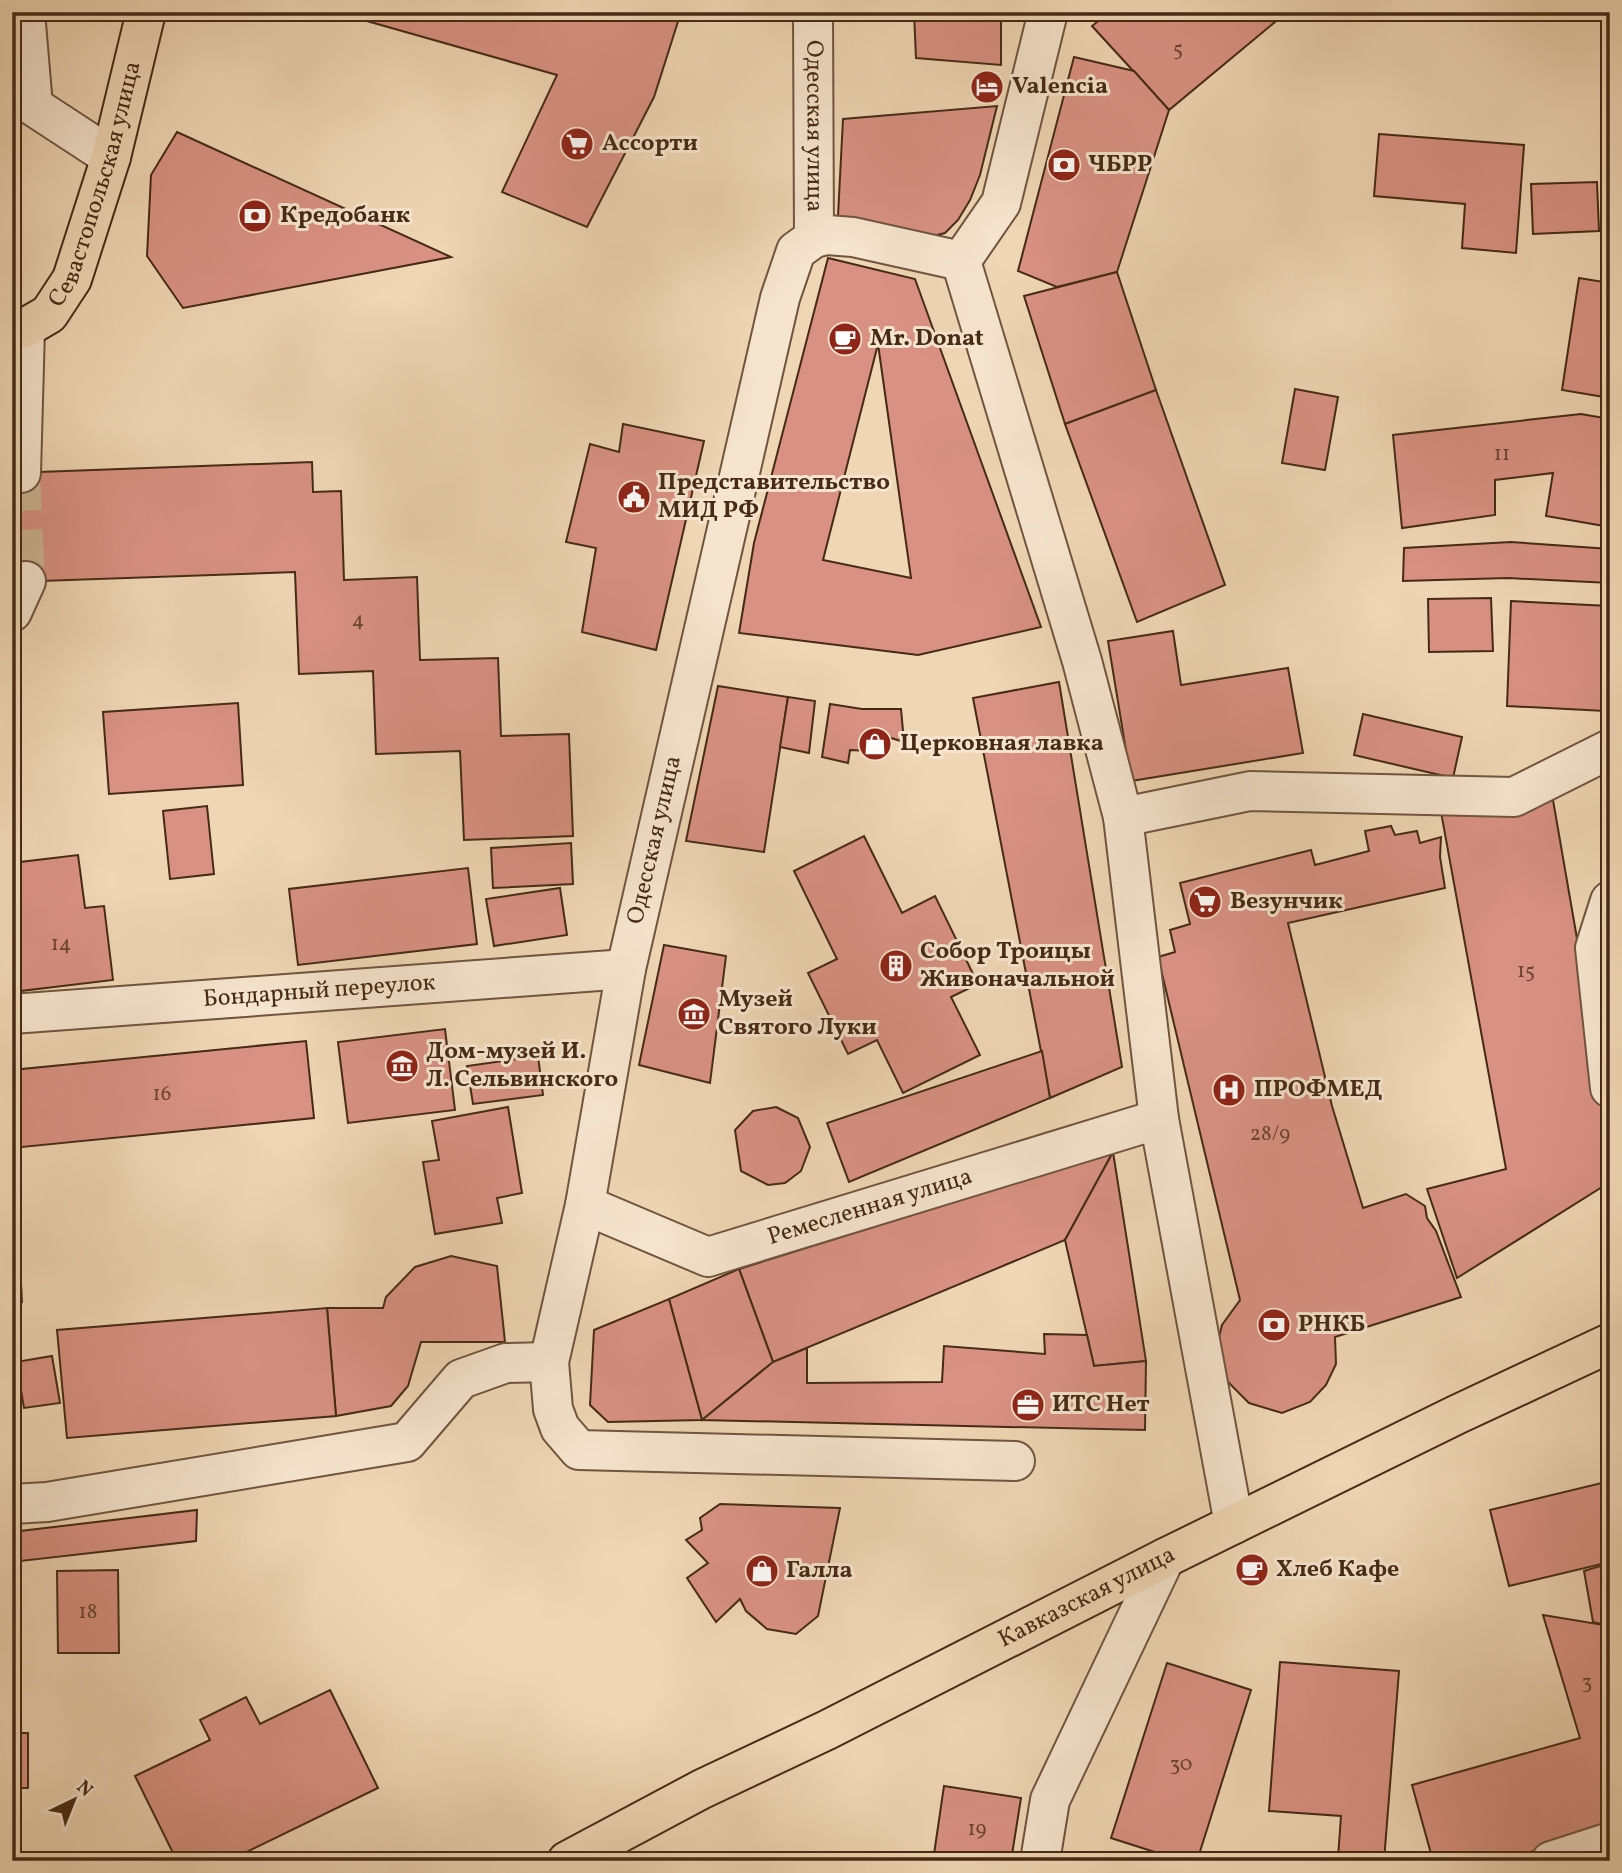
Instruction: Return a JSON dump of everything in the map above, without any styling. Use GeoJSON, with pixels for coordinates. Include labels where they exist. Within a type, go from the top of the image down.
{"type":"FeatureCollection","features":[{"type":"Feature","properties":{"kind":"main road","name":"Севастопольская улица"},"geometry":{"type":"LineString","coordinates":[[18,329],[49,314],[72,279],[111,157],[146,12]]}},
{"type":"Feature","properties":{"kind":"main road","name":"Кавказская улица"},"geometry":{"type":"LineString","coordinates":[[567,1861],[702,1789],[827,1730],[1165,1558],[1456,1415],[1610,1343]]}},
{"type":"Feature","properties":{"kind":"street"},"geometry":{"type":"LineString","coordinates":[[25,12],[33,106],[111,157]]}},
{"type":"Feature","properties":{"kind":"street","name":"Одесская улица"},"geometry":{"type":"LineString","coordinates":[[813,12],[814,238]]}},
{"type":"Feature","properties":{"kind":"street"},"geometry":{"type":"LineString","coordinates":[[1048,12],[1001,203],[961,261],[1082,661],[1123,817],[1159,1119],[1234,1524]]}},
{"type":"Feature","properties":{"kind":"street","name":"Одесская улица"},"geometry":{"type":"LineString","coordinates":[[961,261],[842,234],[814,238],[796,251],[780,298],[626,969],[585,1205],[549,1362],[553,1409],[560,1428],[579,1450],[1014,1461]]}},
{"type":"Feature","properties":{"kind":"street"},"geometry":{"type":"LineString","coordinates":[[18,329],[20,472]]}},
{"type":"Feature","properties":{"kind":"street"},"geometry":{"type":"LineString","coordinates":[[1123,817],[1250,792],[1514,797],[1610,749]]}},
{"type":"Feature","properties":{"kind":"street"},"geometry":{"type":"LineString","coordinates":[[1610,901],[1595,947],[1610,1088]]}},
{"type":"Feature","properties":{"kind":"street","name":"Бондарный переулок"},"geometry":{"type":"LineString","coordinates":[[12,1014],[626,969]]}},
{"type":"Feature","properties":{"kind":"street","name":"Ремесленная улица"},"geometry":{"type":"LineString","coordinates":[[585,1205],[708,1257],[1159,1119]]}},
{"type":"Feature","properties":{"kind":"street"},"geometry":{"type":"LineString","coordinates":[[12,1504],[47,1502],[407,1442],[461,1379],[506,1363],[549,1362]]}},
{"type":"Feature","properties":{"kind":"street"},"geometry":{"type":"LineString","coordinates":[[1040,1861],[1051,1800],[1165,1558]]}},
{"type":"Feature","properties":{"kind":"street"},"geometry":{"type":"LineString","coordinates":[[1551,1861],[1610,1842]]}},
{"type":"Feature","properties":{"kind":"building","name":"Ассорти"},"geometry":{"type":"Polygon","coordinates":[[[335,12],[681,12],[654,97],[587,227],[502,192],[557,75],[335,12]]]}},
{"type":"Feature","properties":{"kind":"building"},"geometry":{"type":"Polygon","coordinates":[[[914,12],[1001,12],[1001,65],[916,58],[914,12]]]}},
{"type":"Feature","properties":{"kind":"building"},"geometry":{"type":"Polygon","coordinates":[[[1109,12],[1287,12],[1169,110],[1092,26],[1109,12]]]}},
{"type":"Feature","properties":{"kind":"building"},"geometry":{"type":"Polygon","coordinates":[[[1074,57],[1134,71],[1169,110],[1117,272],[1057,287],[1018,271],[1074,57]]]}},
{"type":"Feature","properties":{"kind":"building"},"geometry":{"type":"Polygon","coordinates":[[[997,106],[980,175],[970,200],[958,220],[945,233],[925,238],[838,216],[843,119],[997,106]]]}},
{"type":"Feature","properties":{"kind":"building","name":"Кредобанк"},"geometry":{"type":"Polygon","coordinates":[[[177,132],[451,257],[183,308],[147,256],[151,175],[177,132]]]}},
{"type":"Feature","properties":{"kind":"building"},"geometry":{"type":"Polygon","coordinates":[[[1379,134],[1524,145],[1516,253],[1462,248],[1465,204],[1374,196],[1379,134]]]}},
{"type":"Feature","properties":{"kind":"building"},"geometry":{"type":"Polygon","coordinates":[[[1605,177],[1610,177],[1610,237],[1605,177]]]}},
{"type":"Feature","properties":{"kind":"building"},"geometry":{"type":"Polygon","coordinates":[[[1597,182],[1599,231],[1533,234],[1531,184],[1597,182]]]}},
{"type":"Feature","properties":{"kind":"building"},"geometry":{"type":"Polygon","coordinates":[[[828,258],[915,279],[1041,627],[918,655],[739,633],[754,543],[828,258]],[[878,344],[823,560],[911,578],[878,344]]]}},
{"type":"Feature","properties":{"kind":"building"},"geometry":{"type":"Polygon","coordinates":[[[1117,272],[1156,390],[1065,424],[1024,296],[1117,272]]]}},
{"type":"Feature","properties":{"kind":"building"},"geometry":{"type":"Polygon","coordinates":[[[1579,278],[1610,283],[1610,398],[1562,390],[1579,278]]]}},
{"type":"Feature","properties":{"kind":"building"},"geometry":{"type":"Polygon","coordinates":[[[1295,389],[1338,397],[1325,470],[1282,463],[1295,389]]]}},
{"type":"Feature","properties":{"kind":"building"},"geometry":{"type":"Polygon","coordinates":[[[1156,390],[1225,585],[1137,622],[1065,424],[1156,390]]]}},
{"type":"Feature","properties":{"kind":"building"},"geometry":{"type":"Polygon","coordinates":[[[1581,414],[1610,419],[1610,527],[1546,516],[1553,473],[1495,480],[1495,515],[1402,528],[1393,435],[1581,414]]]}},
{"type":"Feature","properties":{"kind":"building","name":"Представительство МИД РФ"},"geometry":{"type":"Polygon","coordinates":[[[623,424],[704,441],[656,650],[582,632],[596,548],[566,542],[590,444],[619,452],[623,424]]]}},
{"type":"Feature","properties":{"kind":"building"},"geometry":{"type":"Polygon","coordinates":[[[312,462],[313,492],[341,491],[344,580],[417,577],[420,660],[498,658],[501,736],[569,734],[573,836],[464,840],[460,751],[376,754],[373,671],[299,674],[295,572],[12,582],[12,473],[312,462]]]}},
{"type":"Feature","properties":{"kind":"building"},"geometry":{"type":"Polygon","coordinates":[[[1511,542],[1610,549],[1610,583],[1508,578],[1403,581],[1404,548],[1511,542]]]}},
{"type":"Feature","properties":{"kind":"building"},"geometry":{"type":"Polygon","coordinates":[[[1491,598],[1493,651],[1429,652],[1428,599],[1491,598]]]}},
{"type":"Feature","properties":{"kind":"building"},"geometry":{"type":"Polygon","coordinates":[[[1511,601],[1609,606],[1605,711],[1507,706],[1511,601]]]}},
{"type":"Feature","properties":{"kind":"building"},"geometry":{"type":"Polygon","coordinates":[[[1173,631],[1181,685],[1288,668],[1303,753],[1131,781],[1108,641],[1173,631]]]}},
{"type":"Feature","properties":{"kind":"building"},"geometry":{"type":"Polygon","coordinates":[[[1059,682],[1122,1067],[1050,1098],[973,698],[1059,682]]]}},
{"type":"Feature","properties":{"kind":"building"},"geometry":{"type":"Polygon","coordinates":[[[718,686],[788,697],[764,852],[686,841],[718,686]]]}},
{"type":"Feature","properties":{"kind":"building"},"geometry":{"type":"Polygon","coordinates":[[[788,697],[815,701],[809,753],[780,747],[788,697]]]}},
{"type":"Feature","properties":{"kind":"building"},"geometry":{"type":"Polygon","coordinates":[[[238,703],[243,785],[109,794],[103,712],[238,703]]]}},
{"type":"Feature","properties":{"kind":"building"},"geometry":{"type":"Polygon","coordinates":[[[830,704],[862,709],[901,709],[904,742],[891,738],[888,752],[850,750],[848,763],[822,757],[830,704]]]}},
{"type":"Feature","properties":{"kind":"building"},"geometry":{"type":"Polygon","coordinates":[[[1363,714],[1462,737],[1453,778],[1354,755],[1363,714]]]}},
{"type":"Feature","properties":{"kind":"building"},"geometry":{"type":"Polygon","coordinates":[[[1553,800],[1610,1129],[1610,1182],[1457,1278],[1427,1189],[1506,1169],[1441,812],[1476,814],[1553,800]]]}},
{"type":"Feature","properties":{"kind":"building"},"geometry":{"type":"Polygon","coordinates":[[[207,806],[214,874],[170,879],[163,811],[207,806]]]}},
{"type":"Feature","properties":{"kind":"building"},"geometry":{"type":"Polygon","coordinates":[[[1391,826],[1395,835],[1417,831],[1420,843],[1441,837],[1440,857],[1445,888],[1288,923],[1332,1106],[1363,1208],[1406,1194],[1425,1206],[1427,1218],[1436,1231],[1461,1297],[1335,1337],[1336,1364],[1326,1385],[1310,1402],[1282,1413],[1249,1403],[1224,1378],[1215,1353],[1222,1325],[1240,1300],[1158,957],[1175,952],[1170,930],[1190,924],[1180,883],[1311,850],[1315,865],[1369,851],[1365,831],[1391,826]]]}},
{"type":"Feature","properties":{"kind":"building","name":"Собор Троицы Живоначальной"},"geometry":{"type":"Polygon","coordinates":[[[864,836],[902,913],[935,896],[978,984],[951,997],[980,1055],[903,1093],[877,1040],[848,1054],[808,973],[837,959],[794,871],[864,836]]]}},
{"type":"Feature","properties":{"kind":"building"},"geometry":{"type":"Polygon","coordinates":[[[571,843],[573,884],[493,888],[491,848],[571,843]]]}},
{"type":"Feature","properties":{"kind":"building"},"geometry":{"type":"Polygon","coordinates":[[[78,855],[85,908],[104,906],[113,980],[12,992],[12,863],[78,855]]]}},
{"type":"Feature","properties":{"kind":"building"},"geometry":{"type":"Polygon","coordinates":[[[468,868],[477,944],[298,965],[289,889],[468,868]]]}},
{"type":"Feature","properties":{"kind":"building"},"geometry":{"type":"Polygon","coordinates":[[[560,888],[567,935],[494,946],[486,899],[560,888]]]}},
{"type":"Feature","properties":{"kind":"building"},"geometry":{"type":"Polygon","coordinates":[[[664,945],[726,956],[710,1083],[639,1065],[664,945]]]}},
{"type":"Feature","properties":{"kind":"building"},"geometry":{"type":"Polygon","coordinates":[[[445,1029],[455,1110],[348,1123],[338,1042],[445,1029]]]}},
{"type":"Feature","properties":{"kind":"building"},"geometry":{"type":"Polygon","coordinates":[[[306,1041],[314,1118],[12,1148],[12,1070],[306,1041]]]}},
{"type":"Feature","properties":{"kind":"building"},"geometry":{"type":"Polygon","coordinates":[[[1042,1051],[1050,1098],[849,1182],[827,1123],[1042,1051]]]}},
{"type":"Feature","properties":{"kind":"building"},"geometry":{"type":"Polygon","coordinates":[[[538,1056],[543,1095],[473,1104],[467,1066],[538,1056]]]}},
{"type":"Feature","properties":{"kind":"building"},"geometry":{"type":"Polygon","coordinates":[[[508,1107],[522,1193],[497,1198],[502,1223],[435,1234],[423,1162],[439,1160],[432,1121],[508,1107]]]}},
{"type":"Feature","properties":{"kind":"building"},"geometry":{"type":"Polygon","coordinates":[[[776,1107],[798,1118],[810,1147],[801,1171],[785,1183],[768,1185],[741,1171],[735,1130],[753,1111],[776,1107]]]}},
{"type":"Feature","properties":{"kind":"building"},"geometry":{"type":"Polygon","coordinates":[[[1113,1152],[1065,1240],[773,1362],[739,1269],[1113,1152]]]}},
{"type":"Feature","properties":{"kind":"building"},"geometry":{"type":"Polygon","coordinates":[[[1113,1152],[1146,1361],[1094,1366],[1065,1240],[1113,1152]]]}},
{"type":"Feature","properties":{"kind":"building"},"geometry":{"type":"Polygon","coordinates":[[[12,1188],[16,1188],[22,1302],[12,1303],[12,1188]]]}},
{"type":"Feature","properties":{"kind":"building"},"geometry":{"type":"Polygon","coordinates":[[[451,1256],[497,1266],[505,1342],[421,1342],[408,1386],[391,1406],[336,1416],[327,1308],[383,1308],[386,1297],[415,1267],[451,1256]]]}},
{"type":"Feature","properties":{"kind":"building"},"geometry":{"type":"Polygon","coordinates":[[[739,1269],[773,1362],[702,1420],[669,1299],[739,1269]]]}},
{"type":"Feature","properties":{"kind":"building"},"geometry":{"type":"Polygon","coordinates":[[[669,1299],[702,1420],[608,1422],[590,1405],[594,1330],[669,1299]]]}},
{"type":"Feature","properties":{"kind":"building"},"geometry":{"type":"Polygon","coordinates":[[[327,1308],[336,1416],[67,1438],[57,1330],[327,1308]]]}},
{"type":"Feature","properties":{"kind":"building"},"geometry":{"type":"Polygon","coordinates":[[[1044,1334],[1087,1335],[1094,1366],[1146,1361],[1145,1430],[702,1420],[773,1362],[807,1348],[807,1383],[942,1382],[944,1346],[1045,1354],[1044,1334]]]}},
{"type":"Feature","properties":{"kind":"building"},"geometry":{"type":"Polygon","coordinates":[[[52,1356],[60,1403],[24,1408],[16,1362],[52,1356]]]}},
{"type":"Feature","properties":{"kind":"building"},"geometry":{"type":"Polygon","coordinates":[[[12,1419],[19,1468],[12,1469],[12,1419]]]}},
{"type":"Feature","properties":{"kind":"building"},"geometry":{"type":"Polygon","coordinates":[[[1610,1481],[1610,1562],[1509,1586],[1490,1510],[1610,1481]]]}},
{"type":"Feature","properties":{"kind":"building","name":"Галла"},"geometry":{"type":"Polygon","coordinates":[[[720,1504],[840,1508],[818,1616],[796,1634],[767,1629],[746,1611],[740,1599],[716,1622],[687,1578],[708,1563],[686,1540],[702,1530],[700,1518],[720,1504]]]}},
{"type":"Feature","properties":{"kind":"building"},"geometry":{"type":"Polygon","coordinates":[[[197,1510],[196,1541],[12,1562],[12,1532],[197,1510]]]}},
{"type":"Feature","properties":{"kind":"building"},"geometry":{"type":"Polygon","coordinates":[[[1610,1563],[1610,1626],[1593,1622],[1584,1571],[1610,1563]]]}},
{"type":"Feature","properties":{"kind":"building"},"geometry":{"type":"Polygon","coordinates":[[[118,1570],[119,1653],[58,1653],[57,1571],[118,1570]]]}},
{"type":"Feature","properties":{"kind":"building"},"geometry":{"type":"Polygon","coordinates":[[[1543,1615],[1610,1626],[1610,1829],[1499,1861],[1433,1861],[1412,1785],[1580,1738],[1543,1615]]]}},
{"type":"Feature","properties":{"kind":"building"},"geometry":{"type":"Polygon","coordinates":[[[1280,1662],[1399,1671],[1384,1861],[1338,1858],[1341,1816],[1269,1811],[1280,1662]]]}},
{"type":"Feature","properties":{"kind":"building"},"geometry":{"type":"Polygon","coordinates":[[[1167,1663],[1251,1690],[1197,1861],[1183,1861],[1111,1838],[1167,1663]]]}},
{"type":"Feature","properties":{"kind":"building"},"geometry":{"type":"Polygon","coordinates":[[[330,1690],[378,1788],[228,1861],[177,1861],[135,1776],[210,1740],[200,1720],[246,1697],[260,1724],[330,1690]]]}},
{"type":"Feature","properties":{"kind":"building"},"geometry":{"type":"Polygon","coordinates":[[[12,1733],[28,1733],[28,1788],[12,1788],[12,1733]]]}},
{"type":"Feature","properties":{"kind":"building"},"geometry":{"type":"Polygon","coordinates":[[[944,1786],[1021,1798],[1011,1861],[933,1861],[944,1786]]]}},
{"type":"Feature","properties":{"kind":"tunnel"},"geometry":{"type":"LineString","coordinates":[[21,473],[26,581]]}},
{"type":"Feature","properties":{"kind":"place","name":"Valencia"},"geometry":{"type":"Point","coordinates":[987,87]}},
{"type":"Feature","properties":{"kind":"place","name":"Ассорти"},"geometry":{"type":"Point","coordinates":[577,144]}},
{"type":"Feature","properties":{"kind":"place","name":"ЧБРР"},"geometry":{"type":"Point","coordinates":[1064,165]}},
{"type":"Feature","properties":{"kind":"place","name":"Кредобанк"},"geometry":{"type":"Point","coordinates":[255,216]}},
{"type":"Feature","properties":{"kind":"place","name":"Mr. Donat"},"geometry":{"type":"Point","coordinates":[845,339]}},
{"type":"Feature","properties":{"kind":"place","name":"Представительство МИД РФ"},"geometry":{"type":"Point","coordinates":[634,497]}},
{"type":"Feature","properties":{"kind":"place","name":"Церковная лавка"},"geometry":{"type":"Point","coordinates":[875,744]}},
{"type":"Feature","properties":{"kind":"place","name":"Везунчик"},"geometry":{"type":"Point","coordinates":[1205,902]}},
{"type":"Feature","properties":{"kind":"place","name":"Собор Троицы Живоначальной"},"geometry":{"type":"Point","coordinates":[896,966]}},
{"type":"Feature","properties":{"kind":"place","name":"Музей Святого Луки"},"geometry":{"type":"Point","coordinates":[694,1014]}},
{"type":"Feature","properties":{"kind":"place","name":"Дом-музей И. Л. Сельвинского"},"geometry":{"type":"Point","coordinates":[402,1066]}},
{"type":"Feature","properties":{"kind":"place","name":"ПРОФМЕД"},"geometry":{"type":"Point","coordinates":[1229,1090]}},
{"type":"Feature","properties":{"kind":"place","name":"РНКБ"},"geometry":{"type":"Point","coordinates":[1274,1325]}},
{"type":"Feature","properties":{"kind":"place","name":"ИТС Нет"},"geometry":{"type":"Point","coordinates":[1028,1405]}},
{"type":"Feature","properties":{"kind":"place","name":"Хлеб Кафе"},"geometry":{"type":"Point","coordinates":[1252,1570]}},
{"type":"Feature","properties":{"kind":"place","name":"Галла"},"geometry":{"type":"Point","coordinates":[762,1571]}}]}
